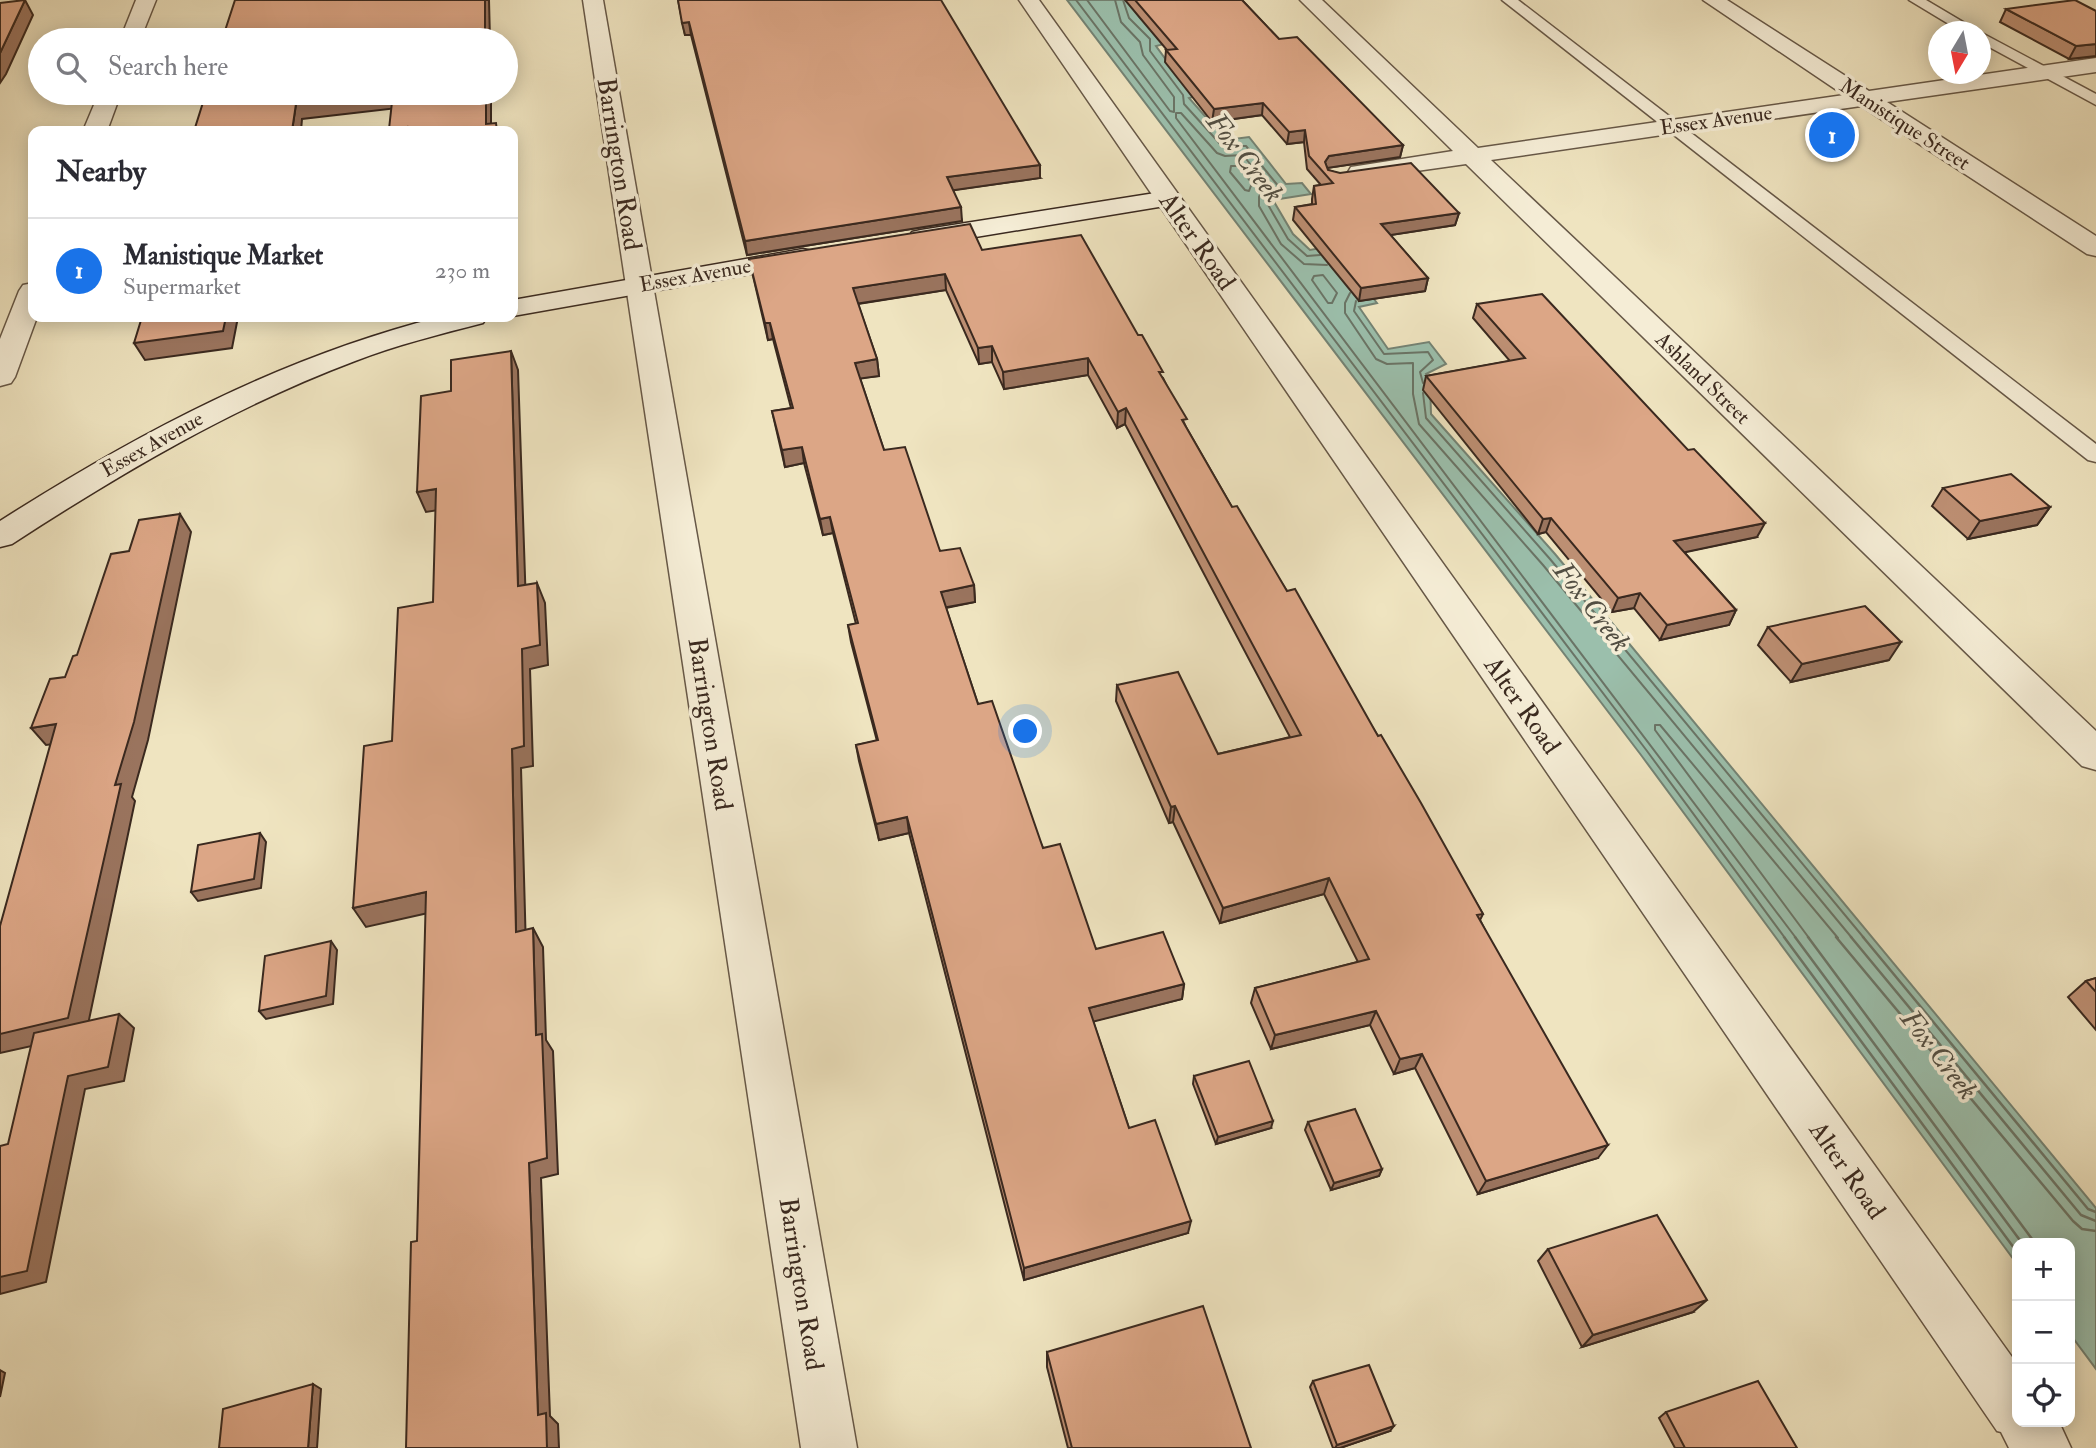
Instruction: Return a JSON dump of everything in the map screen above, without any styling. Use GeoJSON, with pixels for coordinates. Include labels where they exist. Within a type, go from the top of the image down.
{"type":"FeatureCollection","features":[{"type":"Feature","properties":{"kind":"street"},"geometry":{"type":"LineString","coordinates":[[135,28],[146,0]]}},
{"type":"Feature","properties":{"kind":"street","name":"Barrington Road"},"geometry":{"type":"LineString","coordinates":[[593,0],[829,1448]]}},
{"type":"Feature","properties":{"kind":"street","name":"Alter Road"},"geometry":{"type":"LineString","coordinates":[[1028,0],[2012,1404]]}},
{"type":"Feature","properties":{"kind":"street","name":"Ashland Street"},"geometry":{"type":"LineString","coordinates":[[1310,0],[2096,755]]}},
{"type":"Feature","properties":{"kind":"street","name":"Manistique Street"},"geometry":{"type":"LineString","coordinates":[[1713,0],[2096,248]]}},
{"type":"Feature","properties":{"kind":"street","name":"Essex Avenue"},"geometry":{"type":"LineString","coordinates":[[1337,176],[2096,65]]}},
{"type":"Feature","properties":{"kind":"street"},"geometry":{"type":"LineString","coordinates":[[97,126],[105,105]]}},
{"type":"Feature","properties":{"kind":"street"},"geometry":{"type":"LineString","coordinates":[[899,242],[1168,199]]}},
{"type":"Feature","properties":{"kind":"street","name":"Essex Avenue"},"geometry":{"type":"LineString","coordinates":[[518,307],[833,252]]}},
{"type":"Feature","properties":{"kind":"street"},"geometry":{"type":"LineString","coordinates":[[0,377],[28,304]]}},
{"type":"Feature","properties":{"kind":"street","name":"Essex Avenue"},"geometry":{"type":"LineString","coordinates":[[0,536],[135,451],[204,414],[290,376],[369,346],[455,322]]}},
{"type":"Feature","properties":{"kind":"street"},"geometry":{"type":"LineString","coordinates":[[2028,1427],[2043,1448]]}},
{"type":"Feature","properties":{"kind":"lane"},"geometry":{"type":"LineString","coordinates":[[1509,0],[2096,455]]}},
{"type":"Feature","properties":{"kind":"lane"},"geometry":{"type":"LineString","coordinates":[[1916,0],[1953,21]]}},
{"type":"Feature","properties":{"kind":"lane"},"geometry":{"type":"LineString","coordinates":[[1991,42],[2096,100]]}},
{"type":"Feature","properties":{"kind":"water","name":"Fox Creek"},"geometry":{"type":"Polygon","coordinates":[[[1067,0],[1130,0],[1141,20],[1172,42],[1156,46],[1193,97],[1189,98],[1226,140],[1249,137],[1286,184],[1302,183],[1311,194],[1273,200],[1293,234],[1310,250],[1332,246],[1377,303],[1359,307],[1388,349],[1429,342],[1446,364],[1426,374],[1430,382],[1431,414],[1555,554],[2096,1208],[2096,1369],[2075,1341],[2075,1238],[2012,1238],[2012,1257],[1641,755],[1067,0]]]}},
{"type":"Feature","properties":{"kind":"building"},"geometry":{"type":"Polygon","coordinates":[[[25,0],[0,53],[0,3],[25,0]]]}},
{"type":"Feature","properties":{"kind":"building"},"geometry":{"type":"Polygon","coordinates":[[[235,0],[485,0],[485,28],[226,28],[235,0]]]}},
{"type":"Feature","properties":{"kind":"building"},"geometry":{"type":"Polygon","coordinates":[[[678,0],[941,0],[1040,165],[947,177],[961,207],[745,241],[689,22],[682,23],[678,0]]]}},
{"type":"Feature","properties":{"kind":"building"},"geometry":{"type":"Polygon","coordinates":[[[1135,0],[1242,0],[1279,39],[1297,37],[1403,145],[1329,156],[1325,162],[1328,170],[1340,173],[1411,163],[1459,213],[1381,224],[1428,278],[1361,288],[1295,207],[1316,204],[1314,186],[1333,183],[1309,156],[1305,130],[1289,132],[1263,103],[1214,109],[1166,50],[1177,49],[1135,0]]]}},
{"type":"Feature","properties":{"kind":"building"},"geometry":{"type":"Polygon","coordinates":[[[2075,0],[2096,11],[2096,44],[2076,46],[2006,9],[2075,0]]]}},
{"type":"Feature","properties":{"kind":"building"},"geometry":{"type":"Polygon","coordinates":[[[202,105],[296,105],[293,126],[196,126],[202,105]]]}},
{"type":"Feature","properties":{"kind":"building"},"geometry":{"type":"Polygon","coordinates":[[[392,105],[486,105],[486,124],[496,123],[496,126],[389,126],[392,105]]]}},
{"type":"Feature","properties":{"kind":"building"},"geometry":{"type":"Polygon","coordinates":[[[970,224],[982,250],[1081,235],[1138,335],[1142,335],[1163,372],[1159,372],[1187,419],[1182,420],[1232,507],[1237,506],[1287,591],[1295,589],[1378,736],[1381,735],[1421,803],[1483,914],[1477,915],[1608,1145],[1486,1181],[1422,1054],[1400,1059],[1376,1011],[1275,1035],[1255,988],[1369,959],[1329,878],[1223,908],[1175,806],[1171,807],[1117,685],[1178,672],[1218,754],[1301,735],[1126,408],[1118,412],[1088,358],[1003,372],[992,346],[978,348],[945,274],[853,288],[877,359],[855,363],[884,450],[905,447],[940,551],[960,548],[974,585],[941,592],[978,704],[992,701],[1043,848],[1060,844],[1096,949],[1163,932],[1184,984],[1089,1008],[1129,1128],[1155,1120],[1191,1221],[1024,1268],[907,817],[876,824],[856,745],[878,740],[848,625],[858,623],[830,517],[820,519],[802,447],[782,450],[772,411],[793,408],[770,323],[765,323],[749,259],[970,224]]]}},
{"type":"Feature","properties":{"kind":"building"},"geometry":{"type":"Polygon","coordinates":[[[1542,294],[1688,450],[1694,449],[1765,523],[1674,541],[1736,610],[1667,625],[1640,593],[1618,598],[1551,518],[1543,519],[1426,376],[1525,358],[1477,304],[1542,294]]]}},
{"type":"Feature","properties":{"kind":"building"},"geometry":{"type":"Polygon","coordinates":[[[140,322],[225,322],[223,331],[134,343],[140,322]]]}},
{"type":"Feature","properties":{"kind":"building"},"geometry":{"type":"Polygon","coordinates":[[[511,351],[518,586],[537,583],[540,645],[522,649],[524,746],[512,749],[516,932],[533,928],[536,1035],[542,1034],[547,1158],[529,1163],[538,1415],[546,1413],[547,1448],[406,1448],[411,1242],[417,1241],[426,892],[353,908],[364,746],[392,741],[398,608],[433,602],[436,489],[417,492],[421,396],[451,391],[451,360],[511,351]]]}},
{"type":"Feature","properties":{"kind":"building"},"geometry":{"type":"Polygon","coordinates":[[[2011,474],[2050,507],[1980,521],[1943,488],[2011,474]]]}},
{"type":"Feature","properties":{"kind":"building"},"geometry":{"type":"Polygon","coordinates":[[[180,514],[134,722],[115,785],[121,784],[68,1018],[0,1034],[0,926],[56,724],[31,728],[50,679],[65,677],[73,656],[77,655],[111,554],[129,551],[139,520],[180,514]]]}},
{"type":"Feature","properties":{"kind":"building"},"geometry":{"type":"Polygon","coordinates":[[[1865,606],[1901,642],[1802,664],[1768,627],[1865,606]]]}},
{"type":"Feature","properties":{"kind":"building"},"geometry":{"type":"Polygon","coordinates":[[[260,833],[254,879],[191,892],[198,845],[260,833]]]}},
{"type":"Feature","properties":{"kind":"building"},"geometry":{"type":"Polygon","coordinates":[[[331,941],[326,996],[259,1011],[265,956],[331,941]]]}},
{"type":"Feature","properties":{"kind":"building"},"geometry":{"type":"Polygon","coordinates":[[[2096,978],[2096,992],[2086,981],[2096,978]]]}},
{"type":"Feature","properties":{"kind":"building"},"geometry":{"type":"Polygon","coordinates":[[[119,1014],[108,1067],[68,1076],[27,1271],[0,1277],[0,1146],[8,1144],[34,1033],[119,1014]]]}},
{"type":"Feature","properties":{"kind":"building"},"geometry":{"type":"Polygon","coordinates":[[[1249,1061],[1273,1121],[1218,1137],[1194,1076],[1249,1061]]]}},
{"type":"Feature","properties":{"kind":"building"},"geometry":{"type":"Polygon","coordinates":[[[1355,1109],[1382,1169],[1334,1183],[1308,1122],[1355,1109]]]}},
{"type":"Feature","properties":{"kind":"building"},"geometry":{"type":"Polygon","coordinates":[[[1657,1215],[1707,1300],[1593,1335],[1548,1249],[1657,1215]]]}},
{"type":"Feature","properties":{"kind":"building"},"geometry":{"type":"Polygon","coordinates":[[[1203,1306],[1251,1448],[1072,1448],[1047,1352],[1203,1306]]]}},
{"type":"Feature","properties":{"kind":"building"},"geometry":{"type":"Polygon","coordinates":[[[1369,1365],[1394,1426],[1337,1445],[1313,1381],[1369,1365]]]}},
{"type":"Feature","properties":{"kind":"building"},"geometry":{"type":"Polygon","coordinates":[[[1758,1381],[1797,1448],[1685,1448],[1666,1412],[1758,1381]]]}},
{"type":"Feature","properties":{"kind":"building"},"geometry":{"type":"Polygon","coordinates":[[[313,1384],[308,1448],[219,1448],[223,1409],[313,1384]]]}},
{"type":"Feature","properties":{"kind":"place","name":"Manistique Market"},"geometry":{"type":"Point","coordinates":[1832,135]}}]}
